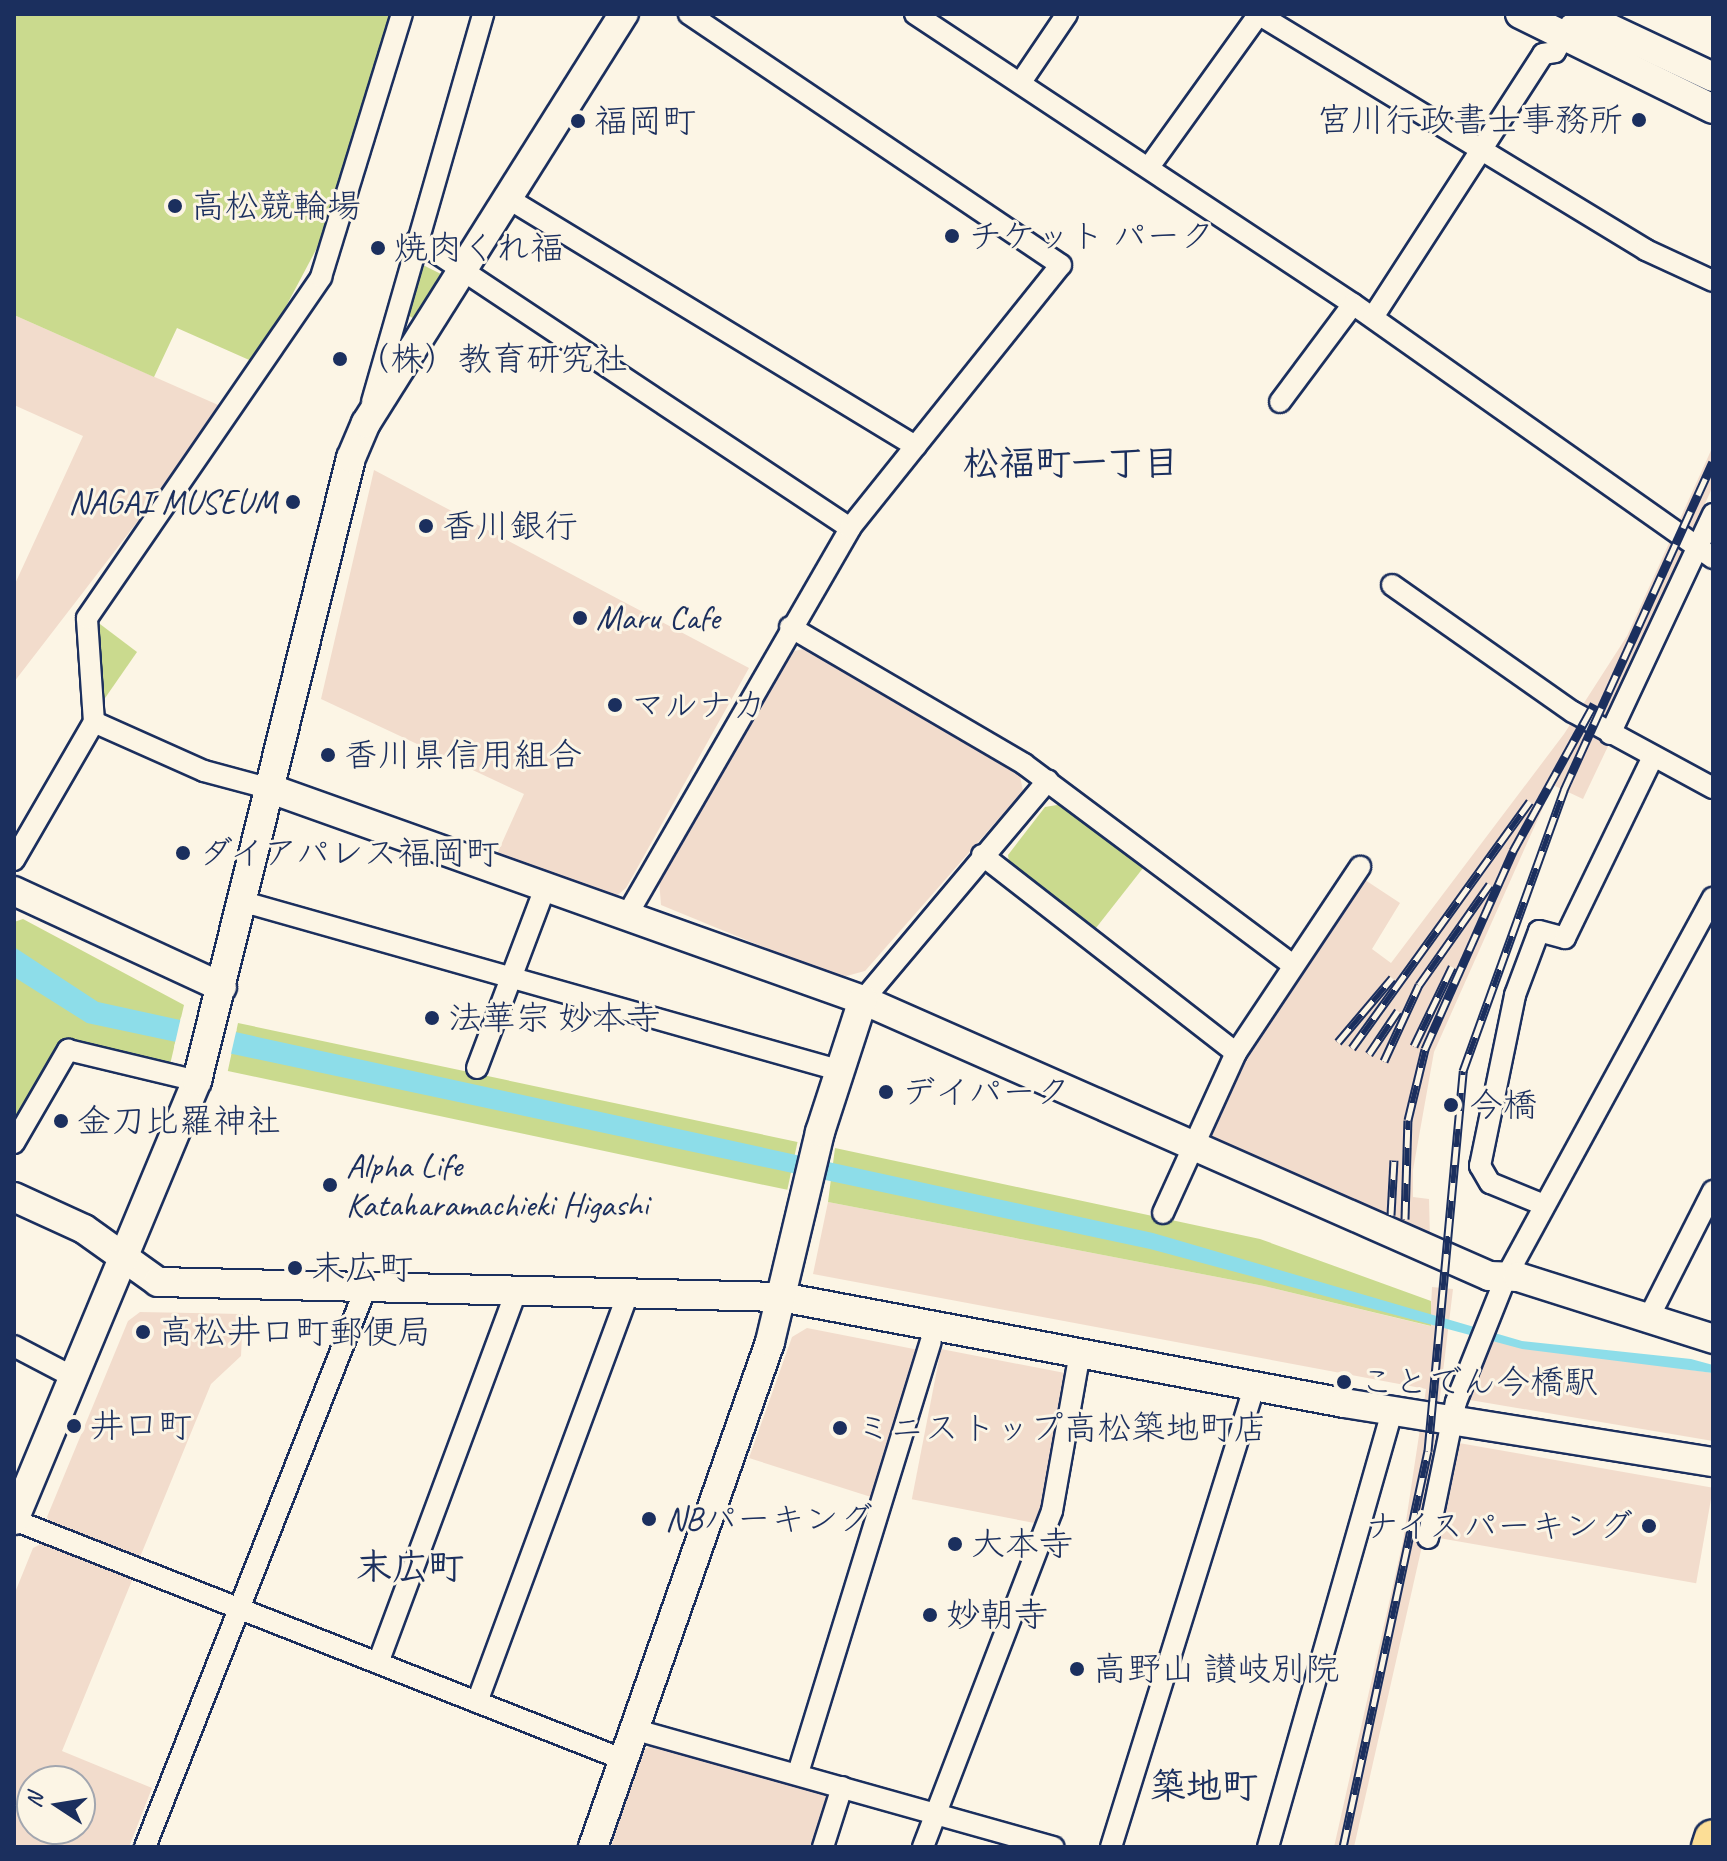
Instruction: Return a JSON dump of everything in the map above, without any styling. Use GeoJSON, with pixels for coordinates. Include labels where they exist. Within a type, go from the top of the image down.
{"type":"FeatureCollection","features":[{"type":"Feature","properties":{"kind":"highway"},"geometry":{"type":"LineString","coordinates":[[1710,1847],[1713,1838]]}},
{"type":"Feature","properties":{"kind":"street"},"geometry":{"type":"LineString","coordinates":[[14,860],[94,722],[87,618],[321,277],[402,14]]}},
{"type":"Feature","properties":{"kind":"street"},"geometry":{"type":"LineString","coordinates":[[483,14],[366,423],[326,549],[244,902],[197,1081],[127,1260],[14,1520],[622,1759]]}},
{"type":"Feature","properties":{"kind":"street"},"geometry":{"type":"LineString","coordinates":[[366,423],[624,14]]}},
{"type":"Feature","properties":{"kind":"street"},"geometry":{"type":"LineString","coordinates":[[627,915],[790,627],[850,528],[1061,265],[689,14]]}},
{"type":"Feature","properties":{"kind":"street"},"geometry":{"type":"LineString","coordinates":[[915,14],[1373,317],[1705,554]]}},
{"type":"Feature","properties":{"kind":"street"},"geometry":{"type":"LineString","coordinates":[[1021,82],[1067,14]]}},
{"type":"Feature","properties":{"kind":"street"},"geometry":{"type":"LineString","coordinates":[[1149,167],[1259,14],[1646,250],[1713,281]]}},
{"type":"Feature","properties":{"kind":"street"},"geometry":{"type":"LineString","coordinates":[[1520,14],[1573,21],[1713,77]]}},
{"type":"Feature","properties":{"kind":"street"},"geometry":{"type":"LineString","coordinates":[[1573,21],[1713,109]]}},
{"type":"Feature","properties":{"kind":"street"},"geometry":{"type":"LineString","coordinates":[[1373,317],[1485,151],[1543,54],[1555,52],[1573,21]]}},
{"type":"Feature","properties":{"kind":"street"},"geometry":{"type":"LineString","coordinates":[[509,199],[916,446]]}},
{"type":"Feature","properties":{"kind":"street"},"geometry":{"type":"LineString","coordinates":[[417,240],[464,266],[850,528]]}},
{"type":"Feature","properties":{"kind":"street"},"geometry":{"type":"LineString","coordinates":[[1280,402],[1353,304]]}},
{"type":"Feature","properties":{"kind":"street"},"geometry":{"type":"LineString","coordinates":[[1610,734],[1705,554],[1713,514]]}},
{"type":"Feature","properties":{"kind":"street"},"geometry":{"type":"LineString","coordinates":[[1392,585],[1610,734],[1713,788]]}},
{"type":"Feature","properties":{"kind":"street"},"geometry":{"type":"LineString","coordinates":[[790,627],[1048,780],[1291,964]]}},
{"type":"Feature","properties":{"kind":"street"},"geometry":{"type":"LineString","coordinates":[[94,722],[204,771],[271,789],[863,1000],[1440,1256],[1713,1339]]}},
{"type":"Feature","properties":{"kind":"street"},"geometry":{"type":"LineString","coordinates":[[1544,1205],[1490,1183],[1480,1166],[1515,995],[1539,931],[1565,938],[1653,757]]}},
{"type":"Feature","properties":{"kind":"street"},"geometry":{"type":"LineString","coordinates":[[593,1847],[781,1297],[838,1070],[863,1000],[1048,780]]}},
{"type":"Feature","properties":{"kind":"street"},"geometry":{"type":"LineString","coordinates":[[982,855],[1236,1053]]}},
{"type":"Feature","properties":{"kind":"street"},"geometry":{"type":"LineString","coordinates":[[1163,1213],[1191,1145],[1236,1053],[1291,964],[1360,867]]}},
{"type":"Feature","properties":{"kind":"street"},"geometry":{"type":"LineString","coordinates":[[477,1068],[546,885]]}},
{"type":"Feature","properties":{"kind":"street"},"geometry":{"type":"LineString","coordinates":[[14,891],[222,987]]}},
{"type":"Feature","properties":{"kind":"street"},"geometry":{"type":"LineString","coordinates":[[1428,1538],[1451,1422],[1506,1277],[1713,898]]}},
{"type":"Feature","properties":{"kind":"street"},"geometry":{"type":"LineString","coordinates":[[244,902],[508,980],[838,1070]]}},
{"type":"Feature","properties":{"kind":"street"},"geometry":{"type":"LineString","coordinates":[[14,1143],[68,1050],[197,1081]]}},
{"type":"Feature","properties":{"kind":"street"},"geometry":{"type":"LineString","coordinates":[[1647,1321],[1713,1191]]}},
{"type":"Feature","properties":{"kind":"street"},"geometry":{"type":"LineString","coordinates":[[14,1197],[84,1229],[158,1282],[365,1290],[781,1297],[1451,1422],[1713,1462]]}},
{"type":"Feature","properties":{"kind":"street"},"geometry":{"type":"LineString","coordinates":[[145,1847],[365,1290]]}},
{"type":"Feature","properties":{"kind":"street"},"geometry":{"type":"LineString","coordinates":[[378,1663],[516,1292]]}},
{"type":"Feature","properties":{"kind":"street"},"geometry":{"type":"LineString","coordinates":[[477,1702],[628,1293]]}},
{"type":"Feature","properties":{"kind":"street"},"geometry":{"type":"LineString","coordinates":[[798,1773],[931,1342]]}},
{"type":"Feature","properties":{"kind":"street"},"geometry":{"type":"LineString","coordinates":[[14,1346],[75,1378]]}},
{"type":"Feature","properties":{"kind":"street"},"geometry":{"type":"LineString","coordinates":[[923,1847],[1052,1511],[1080,1352]]}},
{"type":"Feature","properties":{"kind":"street"},"geometry":{"type":"LineString","coordinates":[[1111,1847],[1255,1385]]}},
{"type":"Feature","properties":{"kind":"street"},"geometry":{"type":"LineString","coordinates":[[1268,1847],[1392,1411]]}},
{"type":"Feature","properties":{"kind":"street"},"geometry":{"type":"LineString","coordinates":[[633,1729],[936,1812],[1045,1846]]}},
{"type":"Feature","properties":{"kind":"street"},"geometry":{"type":"LineString","coordinates":[[823,1847],[842,1787]]}},
{"type":"Feature","properties":{"kind":"shaded area"},"geometry":{"type":"Polygon","coordinates":[[[14,315],[225,408],[14,682],[14,586],[83,436],[14,405],[14,315]]]}},
{"type":"Feature","properties":{"kind":"shaded area"},"geometry":{"type":"Polygon","coordinates":[[[1713,446],[1713,486],[1600,736],[1610,742],[1583,799],[1553,785],[1434,1052],[1413,1170],[1413,1197],[1429,1199],[1430,1240],[1205,1139],[1241,1056],[1359,876],[1400,903],[1372,949],[1391,963],[1564,734],[1627,636],[1713,446]]]}},
{"type":"Feature","properties":{"kind":"shaded area"},"geometry":{"type":"Polygon","coordinates":[[[374,470],[749,668],[626,888],[614,898],[497,854],[524,794],[321,699],[374,470]]]}},
{"type":"Feature","properties":{"kind":"shaded area"},"geometry":{"type":"Polygon","coordinates":[[[808,648],[1019,771],[1023,791],[865,971],[839,978],[661,905],[659,880],[785,653],[808,648]]]}},
{"type":"Feature","properties":{"kind":"shaded area"},"geometry":{"type":"Polygon","coordinates":[[[828,1202],[1264,1286],[1430,1326],[1432,1287],[1453,1289],[1422,1546],[1354,1847],[1334,1847],[1403,1541],[1426,1389],[813,1274],[828,1202]]]}},
{"type":"Feature","properties":{"kind":"shaded area"},"geometry":{"type":"Polygon","coordinates":[[[140,1312],[243,1314],[241,1356],[211,1384],[138,1562],[50,1526],[47,1517],[128,1321],[140,1312]]]}},
{"type":"Feature","properties":{"kind":"shaded area"},"geometry":{"type":"Polygon","coordinates":[[[807,1328],[919,1350],[871,1497],[749,1458],[792,1337],[807,1328]]]}},
{"type":"Feature","properties":{"kind":"shaded area"},"geometry":{"type":"Polygon","coordinates":[[[1485,1340],[1713,1373],[1713,1441],[1464,1399],[1485,1340]]]}},
{"type":"Feature","properties":{"kind":"shaded area"},"geometry":{"type":"Polygon","coordinates":[[[941,1349],[1068,1374],[1038,1524],[912,1499],[941,1349]]]}},
{"type":"Feature","properties":{"kind":"shaded area"},"geometry":{"type":"Polygon","coordinates":[[[1453,1442],[1713,1488],[1696,1583],[1436,1538],[1453,1442]]]}},
{"type":"Feature","properties":{"kind":"shaded area"},"geometry":{"type":"Polygon","coordinates":[[[43,1543],[133,1578],[62,1751],[152,1788],[129,1847],[14,1847],[14,1595],[33,1548],[43,1543]]]}},
{"type":"Feature","properties":{"kind":"shaded area"},"geometry":{"type":"Polygon","coordinates":[[[657,1744],[825,1790],[830,1799],[815,1847],[611,1847],[641,1750],[657,1744]]]}},
{"type":"Feature","properties":{"kind":"green space","name":"高松競輪場"},"geometry":{"type":"Polygon","coordinates":[[[14,14],[394,14],[327,229],[256,363],[177,328],[154,377],[14,315],[14,14]]]}},
{"type":"Feature","properties":{"kind":"green space"},"geometry":{"type":"Polygon","coordinates":[[[423,265],[441,274],[414,319],[408,315],[423,265]]]}},
{"type":"Feature","properties":{"kind":"green space"},"geometry":{"type":"Polygon","coordinates":[[[92,618],[137,652],[103,701],[92,618]]]}},
{"type":"Feature","properties":{"kind":"green space"},"geometry":{"type":"Polygon","coordinates":[[[1063,804],[1147,863],[1092,933],[1010,868],[1008,855],[1045,807],[1063,804]]]}},
{"type":"Feature","properties":{"kind":"green space"},"geometry":{"type":"Polygon","coordinates":[[[23,919],[184,1005],[169,1069],[65,1045],[14,1130],[14,922],[23,919]]]}},
{"type":"Feature","properties":{"kind":"green space"},"geometry":{"type":"Polygon","coordinates":[[[238,1023],[798,1142],[787,1190],[228,1071],[238,1023]]]}},
{"type":"Feature","properties":{"kind":"green space"},"geometry":{"type":"Polygon","coordinates":[[[835,1148],[1260,1239],[1431,1301],[1431,1326],[1264,1286],[828,1202],[835,1148]]]}},
{"type":"Feature","properties":{"kind":"water"},"geometry":{"type":"Polygon","coordinates":[[[14,947],[98,1002],[1153,1233],[1522,1341],[1691,1359],[1713,1365],[1713,1373],[1522,1349],[1150,1249],[87,1023],[14,977],[14,947]]]}},
{"type":"Feature","properties":{"kind":"pier"},"geometry":{"type":"Polygon","coordinates":[[[181,1017],[237,1030],[229,1061],[174,1048],[181,1017]]]}},
{"type":"Feature","properties":{"kind":"railway"},"geometry":{"type":"LineString","coordinates":[[1343,1847],[1428,1451],[1463,1071],[1564,790],[1713,462]]}},
{"type":"Feature","properties":{"kind":"railway"},"geometry":{"type":"LineString","coordinates":[[1405,1219],[1408,1120],[1425,1049],[1513,851],[1594,704]]}},
{"type":"Feature","properties":{"kind":"railway"},"geometry":{"type":"LineString","coordinates":[[1352,1048],[1530,801]]}},
{"type":"Feature","properties":{"kind":"railway"},"geometry":{"type":"LineString","coordinates":[[1384,1061],[1419,985],[1490,884]]}},
{"type":"Feature","properties":{"kind":"railway"},"geometry":{"type":"LineString","coordinates":[[1414,1046],[1452,967]]}},
{"type":"Feature","properties":{"kind":"railway"},"geometry":{"type":"LineString","coordinates":[[1338,1042],[1392,978]]}},
{"type":"Feature","properties":{"kind":"railway"},"geometry":{"type":"LineString","coordinates":[[1369,1054],[1398,1011]]}},
{"type":"Feature","properties":{"kind":"railway"},"geometry":{"type":"LineString","coordinates":[[1391,1215],[1394,1160]]}},
{"type":"Feature","properties":{"kind":"place","name":"宮川行政書士事務所"},"geometry":{"type":"Point","coordinates":[1639,120]}},
{"type":"Feature","properties":{"kind":"place","name":"福岡町"},"geometry":{"type":"Point","coordinates":[578,121]}},
{"type":"Feature","properties":{"kind":"place","name":"高松競輪場"},"geometry":{"type":"Point","coordinates":[175,206]}},
{"type":"Feature","properties":{"kind":"place","name":"チケット パーク"},"geometry":{"type":"Point","coordinates":[952,236]}},
{"type":"Feature","properties":{"kind":"place","name":"焼肉くれ福"},"geometry":{"type":"Point","coordinates":[378,248]}},
{"type":"Feature","properties":{"kind":"place","name":"（株）教育研究社"},"geometry":{"type":"Point","coordinates":[340,359]}},
{"type":"Feature","properties":{"kind":"place","name":"NAGAI MUSEUM"},"geometry":{"type":"Point","coordinates":[293,502]}},
{"type":"Feature","properties":{"kind":"place","name":"香川銀行"},"geometry":{"type":"Point","coordinates":[426,526]}},
{"type":"Feature","properties":{"kind":"place","name":"Maru Cafe"},"geometry":{"type":"Point","coordinates":[580,618]}},
{"type":"Feature","properties":{"kind":"place","name":"マルナカ"},"geometry":{"type":"Point","coordinates":[615,705]}},
{"type":"Feature","properties":{"kind":"place","name":"香川県信用組合"},"geometry":{"type":"Point","coordinates":[328,755]}},
{"type":"Feature","properties":{"kind":"place","name":"ダイアパレス福岡町"},"geometry":{"type":"Point","coordinates":[183,853]}},
{"type":"Feature","properties":{"kind":"place","name":"法華宗 妙本寺"},"geometry":{"type":"Point","coordinates":[432,1018]}},
{"type":"Feature","properties":{"kind":"place","name":"デイパーク"},"geometry":{"type":"Point","coordinates":[886,1092]}},
{"type":"Feature","properties":{"kind":"place","name":"今橋"},"geometry":{"type":"Point","coordinates":[1451,1105]}},
{"type":"Feature","properties":{"kind":"place","name":"金刀比羅神社"},"geometry":{"type":"Point","coordinates":[61,1121]}},
{"type":"Feature","properties":{"kind":"place","name":"Alpha Life Kataharamachieki Higashi"},"geometry":{"type":"Point","coordinates":[330,1185]}},
{"type":"Feature","properties":{"kind":"place","name":"末広町"},"geometry":{"type":"Point","coordinates":[295,1268]}},
{"type":"Feature","properties":{"kind":"place","name":"高松井口町郵便局"},"geometry":{"type":"Point","coordinates":[143,1332]}},
{"type":"Feature","properties":{"kind":"place","name":"ことでん今橋駅"},"geometry":{"type":"Point","coordinates":[1344,1382]}},
{"type":"Feature","properties":{"kind":"place","name":"井口町"},"geometry":{"type":"Point","coordinates":[74,1426]}},
{"type":"Feature","properties":{"kind":"place","name":"ミニストップ高松築地町店"},"geometry":{"type":"Point","coordinates":[840,1428]}},
{"type":"Feature","properties":{"kind":"place","name":"NBパーキング"},"geometry":{"type":"Point","coordinates":[649,1519]}},
{"type":"Feature","properties":{"kind":"place","name":"ナイスパーキング"},"geometry":{"type":"Point","coordinates":[1649,1526]}},
{"type":"Feature","properties":{"kind":"place","name":"大本寺"},"geometry":{"type":"Point","coordinates":[955,1544]}},
{"type":"Feature","properties":{"kind":"place","name":"妙朝寺"},"geometry":{"type":"Point","coordinates":[930,1615]}},
{"type":"Feature","properties":{"kind":"place","name":"高野山 讃岐別院"},"geometry":{"type":"Point","coordinates":[1077,1669]}},
{"type":"Feature","properties":{"kind":"district","name":"松福町一丁目"},"geometry":{"type":"Point","coordinates":[1071,464]}},
{"type":"Feature","properties":{"kind":"district","name":"末広町"},"geometry":{"type":"Point","coordinates":[410,1568]}},
{"type":"Feature","properties":{"kind":"district","name":"築地町"},"geometry":{"type":"Point","coordinates":[1204,1787]}}]}
